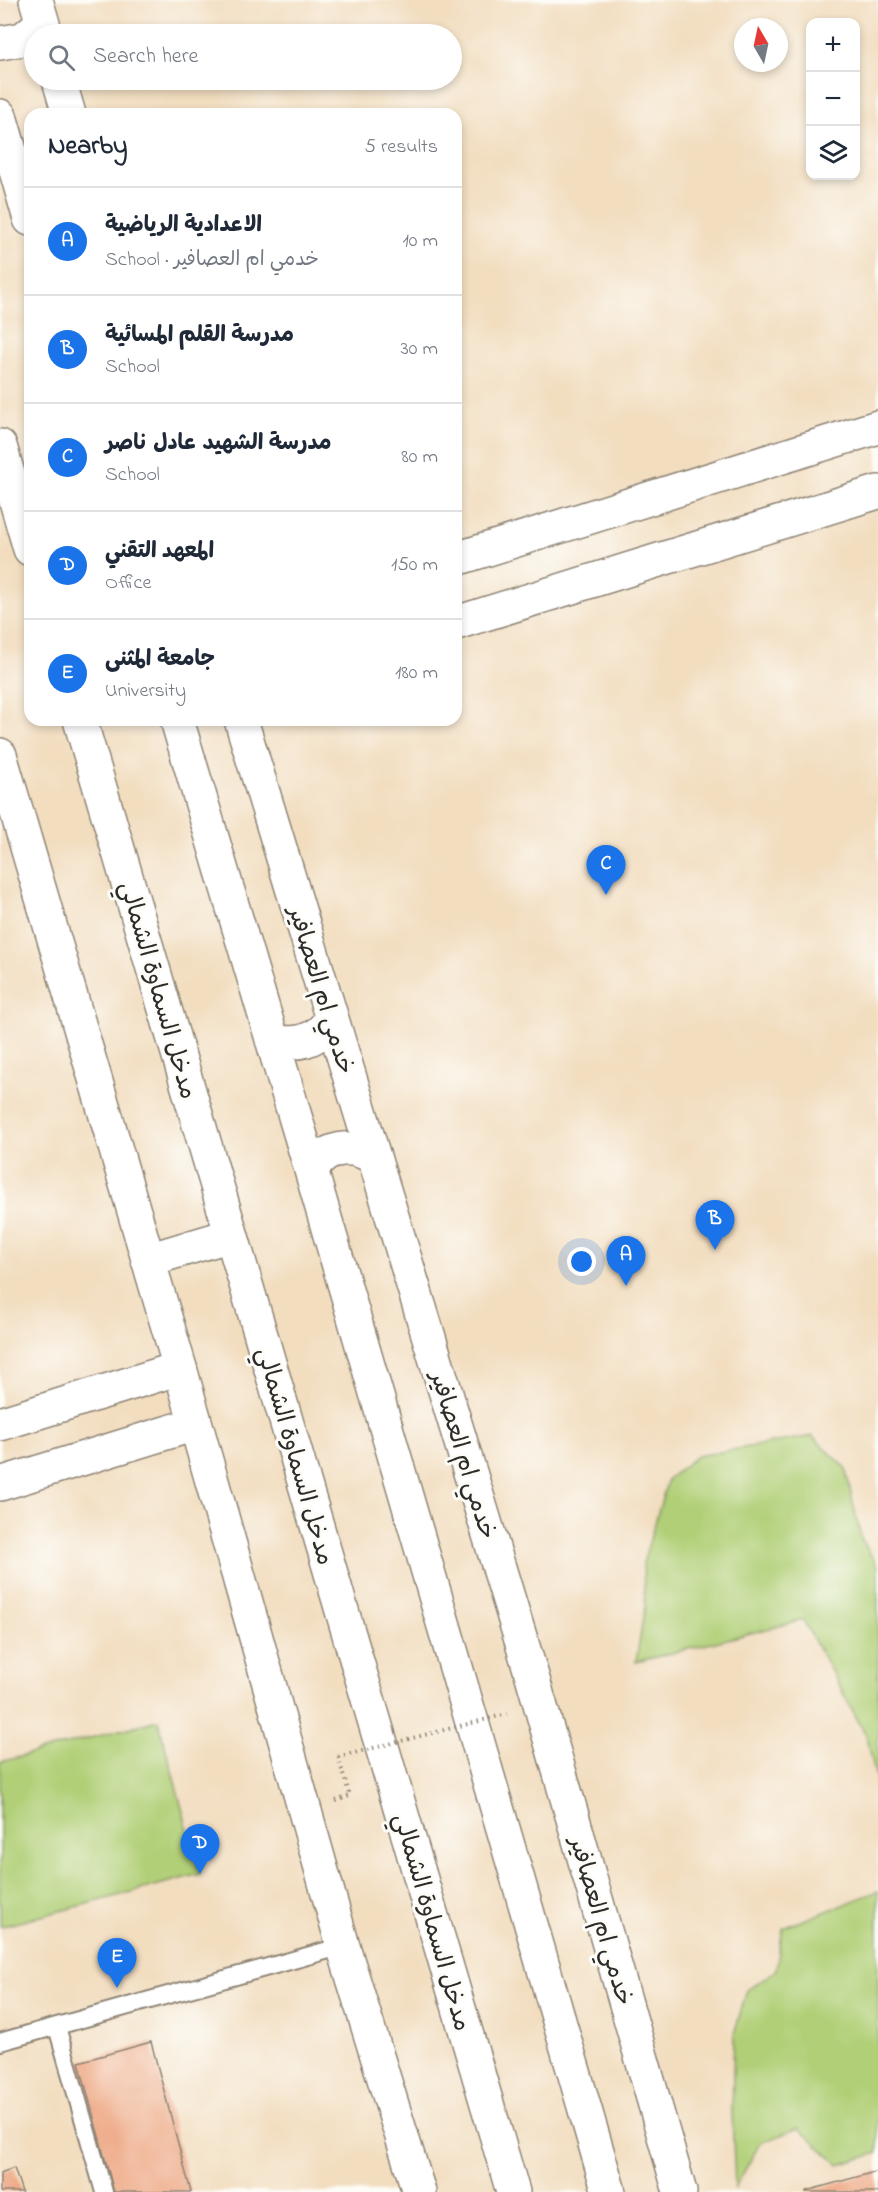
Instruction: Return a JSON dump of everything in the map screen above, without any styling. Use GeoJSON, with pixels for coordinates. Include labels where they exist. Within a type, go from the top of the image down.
{"type":"FeatureCollection","features":[{"type":"Feature","properties":{"kind":"main road"},"geometry":{"type":"LineString","coordinates":[[62,90],[67,108]]}},
{"type":"Feature","properties":{"kind":"main road"},"geometry":{"type":"LineString","coordinates":[[0,116],[24,198]]}},
{"type":"Feature","properties":{"kind":"main road"},"geometry":{"type":"LineString","coordinates":[[462,557],[878,427]]}},
{"type":"Feature","properties":{"kind":"main road"},"geometry":{"type":"LineString","coordinates":[[0,446],[24,528]]}},
{"type":"Feature","properties":{"kind":"main road"},"geometry":{"type":"LineString","coordinates":[[462,621],[878,492]]}},
{"type":"Feature","properties":{"kind":"main road","name":"مدخل السماوة الشمالي"},"geometry":{"type":"LineString","coordinates":[[82,726],[513,2192]]}},
{"type":"Feature","properties":{"kind":"main road"},"geometry":{"type":"LineString","coordinates":[[179,726],[311,1170],[609,2192]]}},
{"type":"Feature","properties":{"kind":"main road","name":"خدمي ام العصافير"},"geometry":{"type":"LineString","coordinates":[[244,726],[362,1143],[531,1676],[680,2192]]}},
{"type":"Feature","properties":{"kind":"main road"},"geometry":{"type":"LineString","coordinates":[[0,755],[180,1368],[343,1946],[419,2192]]}},
{"type":"Feature","properties":{"kind":"main road"},"geometry":{"type":"LineString","coordinates":[[272,1040],[291,1044],[310,1040],[329,1032]]}},
{"type":"Feature","properties":{"kind":"main road"},"geometry":{"type":"LineString","coordinates":[[311,1170],[316,1162],[331,1151],[362,1143]]}},
{"type":"Feature","properties":{"kind":"main road"},"geometry":{"type":"LineString","coordinates":[[148,1260],[231,1235]]}},
{"type":"Feature","properties":{"kind":"main road"},"geometry":{"type":"LineString","coordinates":[[0,1424],[180,1368]]}},
{"type":"Feature","properties":{"kind":"main road"},"geometry":{"type":"LineString","coordinates":[[0,1484],[195,1424]]}},
{"type":"Feature","properties":{"kind":"lane"},"geometry":{"type":"LineString","coordinates":[[0,2042],[343,1946]]}},
{"type":"Feature","properties":{"kind":"lane"},"geometry":{"type":"LineString","coordinates":[[57,2027],[104,2192]]}},
{"type":"Feature","properties":{"kind":"path"},"geometry":{"type":"LineString","coordinates":[[350,1796],[338,1757],[507,1714]]}},
{"type":"Feature","properties":{"kind":"green space"},"geometry":{"type":"Polygon","coordinates":[[[812,1436],[845,1467],[861,1538],[878,1567],[878,1787],[867,1737],[803,1620],[636,1662],[645,1606],[643,1563],[668,1479],[697,1456],[812,1436]]]}},
{"type":"Feature","properties":{"kind":"green space"},"geometry":{"type":"Polygon","coordinates":[[[158,1720],[200,1874],[0,1927],[0,1762],[158,1720]]]}},
{"type":"Feature","properties":{"kind":"green space"},"geometry":{"type":"Polygon","coordinates":[[[878,1891],[878,2153],[839,2165],[798,2128],[760,2143],[735,2188],[732,2111],[734,2034],[747,1990],[776,1970],[783,1928],[878,1891]]]}},
{"type":"Feature","properties":{"kind":"building"},"geometry":{"type":"Polygon","coordinates":[[[151,2042],[191,2192],[114,2192],[79,2062],[151,2042]]]}},
{"type":"Feature","properties":{"kind":"building"},"geometry":{"type":"Polygon","coordinates":[[[14,2168],[22,2192],[0,2192],[0,2173],[14,2168]]]}},
{"type":"Feature","properties":{"kind":"building"},"geometry":{"type":"Polygon","coordinates":[[[878,2171],[878,2192],[806,2192],[806,2191],[878,2171]]]}},
{"type":"Feature","properties":{"kind":"place","name":"مدرسة الشهيد عادل ناصر"},"geometry":{"type":"Point","coordinates":[606,895]}},
{"type":"Feature","properties":{"kind":"place","name":"مدرسة القلم المسائية"},"geometry":{"type":"Point","coordinates":[715,1250]}},
{"type":"Feature","properties":{"kind":"place","name":"الاعدادية الرياضية"},"geometry":{"type":"Point","coordinates":[626,1286]}},
{"type":"Feature","properties":{"kind":"place","name":"المعهد التقني"},"geometry":{"type":"Point","coordinates":[200,1874]}},
{"type":"Feature","properties":{"kind":"place","name":"جامعة المثنى"},"geometry":{"type":"Point","coordinates":[117,1988]}}]}
